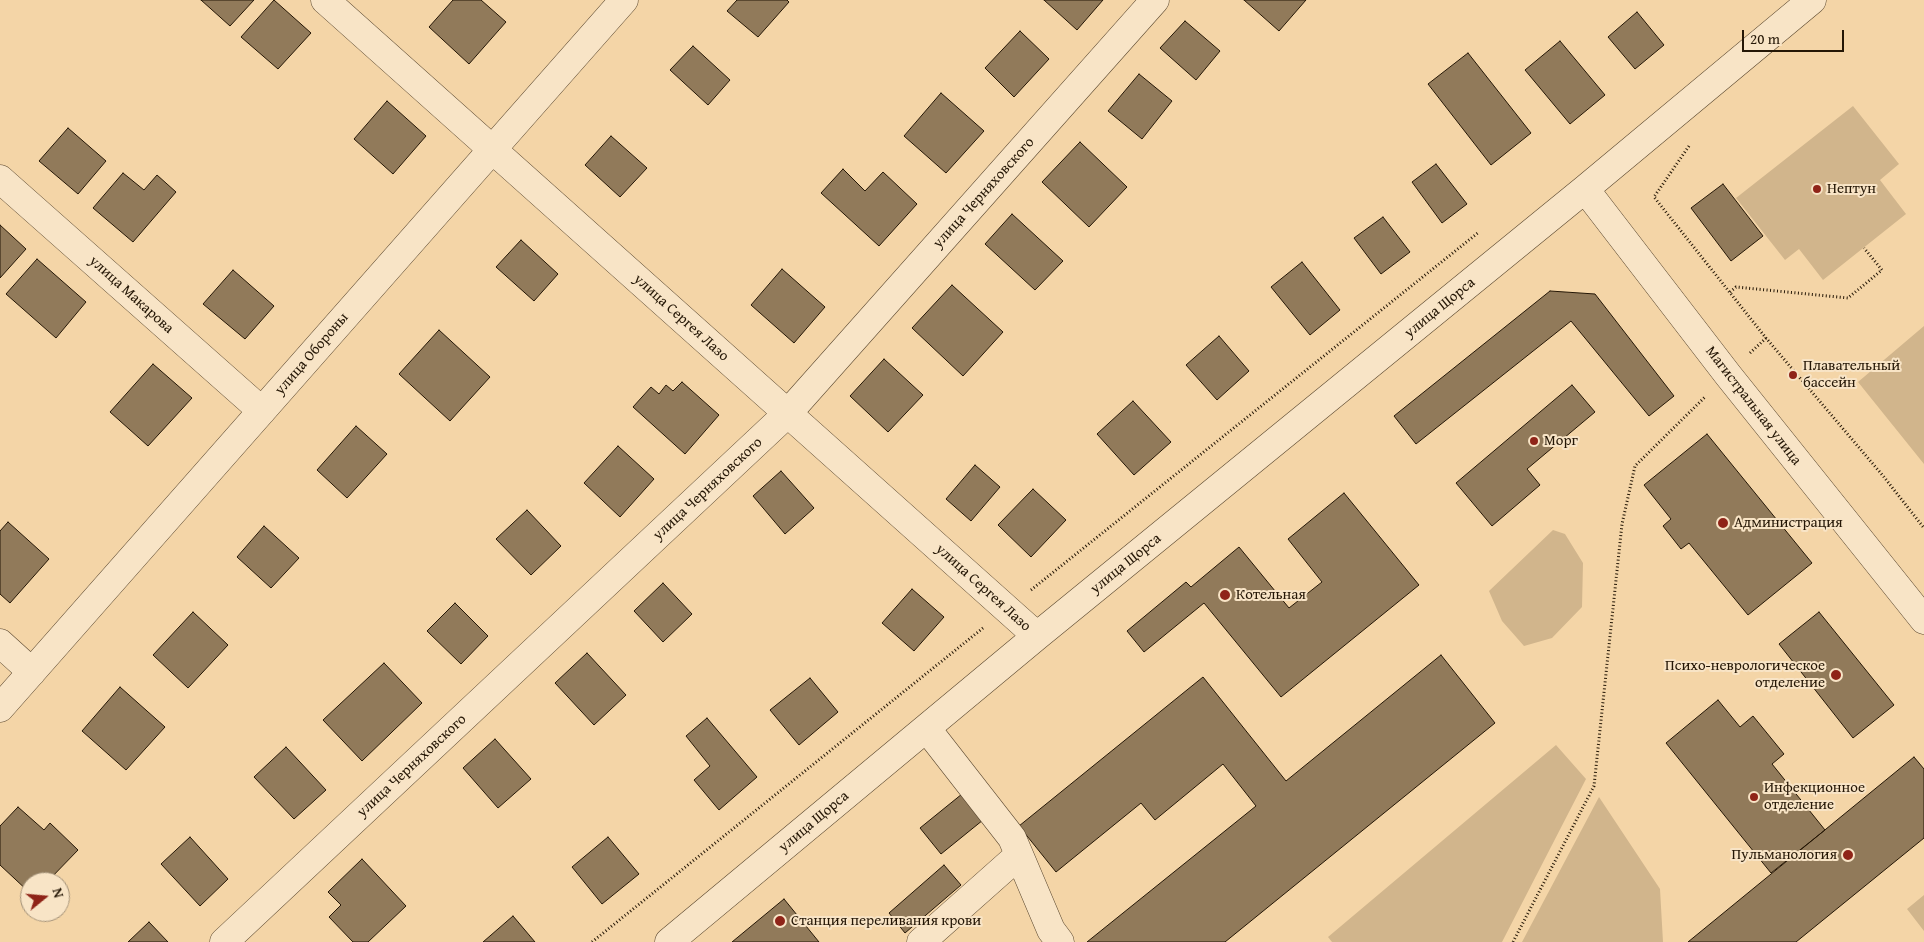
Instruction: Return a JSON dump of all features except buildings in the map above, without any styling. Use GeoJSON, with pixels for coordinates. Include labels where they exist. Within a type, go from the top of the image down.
{"type":"FeatureCollection","features":[{"type":"Feature","properties":{"kind":"street","name":"улица Сергея Лазо"},"geometry":{"type":"LineString","coordinates":[[326,0],[491,150],[1037,636]]}},
{"type":"Feature","properties":{"kind":"street","name":"улица Обороны"},"geometry":{"type":"LineString","coordinates":[[0,708],[624,0]]}},
{"type":"Feature","properties":{"kind":"street","name":"улица Черняховского"},"geometry":{"type":"LineString","coordinates":[[224,942],[788,413],[1156,0]]}},
{"type":"Feature","properties":{"kind":"street","name":"улица Щорса"},"geometry":{"type":"LineString","coordinates":[[669,942],[1037,636],[1585,189],[1812,0]]}},
{"type":"Feature","properties":{"kind":"street","name":"улица Макарова"},"geometry":{"type":"LineString","coordinates":[[0,179],[262,411]]}},
{"type":"Feature","properties":{"kind":"street","name":"Магистральная улица"},"geometry":{"type":"LineString","coordinates":[[1585,189],[1728,375],[1924,620]]}},
{"type":"Feature","properties":{"kind":"street"},"geometry":{"type":"LineString","coordinates":[[0,643],[32,672]]}},
{"type":"Feature","properties":{"kind":"street"},"geometry":{"type":"LineString","coordinates":[[927,729],[1012,838],[1051,930],[1060,942]]}},
{"type":"Feature","properties":{"kind":"street"},"geometry":{"type":"LineString","coordinates":[[921,942],[1019,855]]}},
{"type":"Feature","properties":{"kind":"path"},"geometry":{"type":"LineString","coordinates":[[1685,105],[1699,132],[1654,197],[1766,338],[1924,528]]}},
{"type":"Feature","properties":{"kind":"path"},"geometry":{"type":"LineString","coordinates":[[592,942],[1481,230]]}},
{"type":"Feature","properties":{"kind":"path"},"geometry":{"type":"LineString","coordinates":[[1730,292],[1736,287],[1848,298],[1882,270],[1864,248]]}},
{"type":"Feature","properties":{"kind":"path"},"geometry":{"type":"LineString","coordinates":[[1513,942],[1594,786],[1622,524],[1636,466],[1766,338]]}},
{"type":"Feature","properties":{"kind":"shaded area","name":"Нептун"},"geometry":{"type":"Polygon","coordinates":[[[1853,106],[1899,164],[1880,180],[1906,214],[1823,280],[1799,249],[1785,260],[1736,198],[1853,106]]]}},
{"type":"Feature","properties":{"kind":"shaded area"},"geometry":{"type":"Polygon","coordinates":[[[1924,326],[1924,464],[1858,382],[1924,326]]]}},
{"type":"Feature","properties":{"kind":"shaded area"},"geometry":{"type":"Polygon","coordinates":[[[1553,530],[1565,534],[1583,563],[1582,607],[1552,638],[1524,646],[1502,621],[1489,591],[1553,530]]]}},
{"type":"Feature","properties":{"kind":"shaded area"},"geometry":{"type":"Polygon","coordinates":[[[1556,745],[1586,779],[1502,942],[1332,942],[1328,937],[1556,745]]]}},
{"type":"Feature","properties":{"kind":"shaded area"},"geometry":{"type":"Polygon","coordinates":[[[1599,797],[1660,889],[1663,942],[1522,942],[1599,797]]]}},
{"type":"Feature","properties":{"kind":"shaded area"},"geometry":{"type":"Polygon","coordinates":[[[1924,895],[1924,931],[1907,909],[1924,895]]]}},
{"type":"Feature","properties":{"kind":"place","name":"Нептун"},"geometry":{"type":"Point","coordinates":[1817,189]}},
{"type":"Feature","properties":{"kind":"place","name":"Плавательный бассейн"},"geometry":{"type":"Point","coordinates":[1793,375]}},
{"type":"Feature","properties":{"kind":"place","name":"Морг"},"geometry":{"type":"Point","coordinates":[1534,441]}},
{"type":"Feature","properties":{"kind":"place","name":"Администрация"},"geometry":{"type":"Point","coordinates":[1723,523]}},
{"type":"Feature","properties":{"kind":"place","name":"Котельная"},"geometry":{"type":"Point","coordinates":[1225,595]}},
{"type":"Feature","properties":{"kind":"place","name":"Психо-неврологическое отделение"},"geometry":{"type":"Point","coordinates":[1836,675]}},
{"type":"Feature","properties":{"kind":"place","name":"Инфекционное отделение"},"geometry":{"type":"Point","coordinates":[1754,797]}},
{"type":"Feature","properties":{"kind":"place","name":"Пульманология"},"geometry":{"type":"Point","coordinates":[1848,855]}},
{"type":"Feature","properties":{"kind":"place","name":"Станция переливания крови"},"geometry":{"type":"Point","coordinates":[780,921]}}]}
